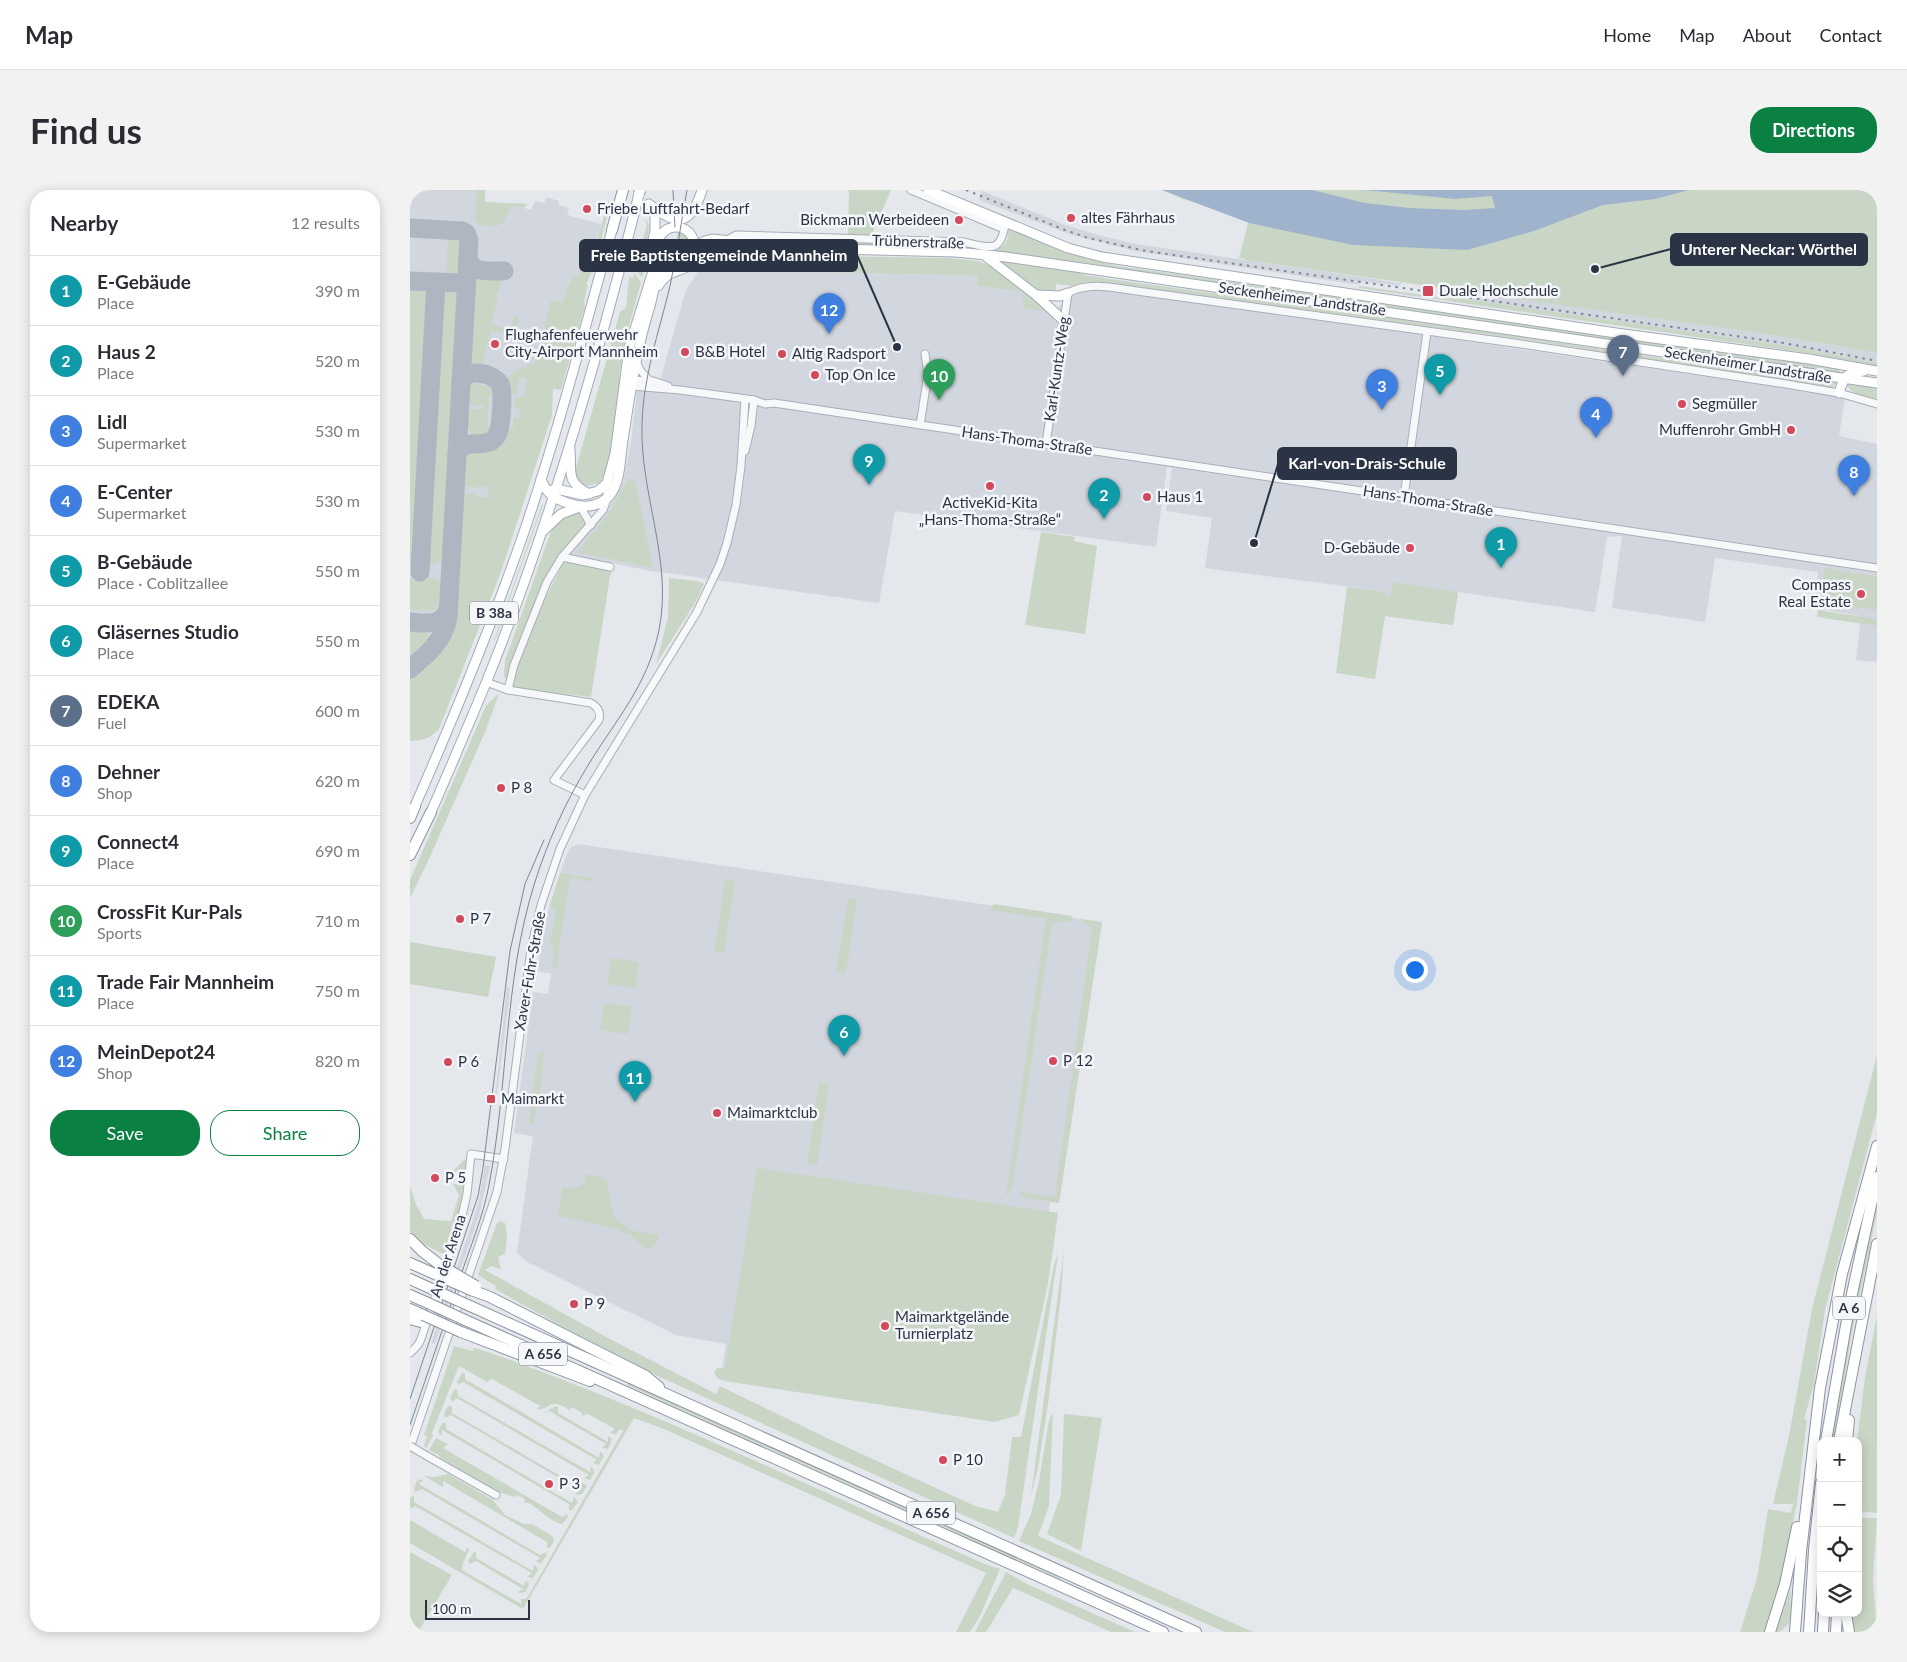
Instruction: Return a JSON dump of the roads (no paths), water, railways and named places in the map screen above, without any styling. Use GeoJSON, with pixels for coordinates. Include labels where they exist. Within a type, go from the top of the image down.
{"type":"FeatureCollection","features":[{"type":"Feature","properties":{"kind":"highway","name":"B 38a"},"geometry":{"type":"LineString","coordinates":[[612,230],[623,190]]}},
{"type":"Feature","properties":{"kind":"highway","name":"B 38a"},"geometry":{"type":"LineString","coordinates":[[410,818],[415,806]]}},
{"type":"Feature","properties":{"kind":"highway","name":"B 38a"},"geometry":{"type":"LineString","coordinates":[[410,856],[431,812]]}},
{"type":"Feature","properties":{"kind":"highway"},"geometry":{"type":"LineString","coordinates":[[1795,1632],[1805,1513],[1820,1388],[1834,1311],[1877,1146]]}},
{"type":"Feature","properties":{"kind":"highway","name":"A 6"},"geometry":{"type":"LineString","coordinates":[[1827,1437],[1849,1308],[1877,1177]]}},
{"type":"Feature","properties":{"kind":"highway"},"geometry":{"type":"LineString","coordinates":[[410,1239],[439,1270]]}},
{"type":"Feature","properties":{"kind":"highway","name":"A 6"},"geometry":{"type":"LineString","coordinates":[[1840,1437],[1877,1244]]}},
{"type":"Feature","properties":{"kind":"highway"},"geometry":{"type":"LineString","coordinates":[[410,1263],[439,1270],[646,1376],[667,1394]]}},
{"type":"Feature","properties":{"kind":"highway","name":"A 656"},"geometry":{"type":"LineString","coordinates":[[410,1279],[1196,1632]]}},
{"type":"Feature","properties":{"kind":"highway","name":"A 656"},"geometry":{"type":"LineString","coordinates":[[410,1294],[1163,1632]]}},
{"type":"Feature","properties":{"kind":"highway"},"geometry":{"type":"LineString","coordinates":[[410,1309],[422,1319],[503,1353],[519,1355],[585,1380],[620,1388]]}},
{"type":"Feature","properties":{"kind":"highway"},"geometry":{"type":"LineString","coordinates":[[410,1319],[422,1319]]}},
{"type":"Feature","properties":{"kind":"highway"},"geometry":{"type":"LineString","coordinates":[[1847,1437],[1850,1384]]}},
{"type":"Feature","properties":{"kind":"highway"},"geometry":{"type":"LineString","coordinates":[[1770,1632],[1784,1590],[1798,1525],[1805,1513]]}},
{"type":"Feature","properties":{"kind":"highway"},"geometry":{"type":"LineString","coordinates":[[1809,1632],[1817,1524]]}},
{"type":"Feature","properties":{"kind":"highway"},"geometry":{"type":"LineString","coordinates":[[1823,1632],[1824,1617]]}},
{"type":"Feature","properties":{"kind":"highway"},"geometry":{"type":"LineString","coordinates":[[1836,1632],[1837,1617]]}},
{"type":"Feature","properties":{"kind":"highway"},"geometry":{"type":"LineString","coordinates":[[1847,1617],[1849,1632]]}},
{"type":"Feature","properties":{"kind":"main road"},"geometry":{"type":"LineString","coordinates":[[685,229],[693,221],[702,190]]}},
{"type":"Feature","properties":{"kind":"main road","name":"Seckenheimer Landstraße"},"geometry":{"type":"LineString","coordinates":[[928,190],[940,193],[1004,225],[1102,258],[1876,370]]}},
{"type":"Feature","properties":{"kind":"main road","name":"B 38a"},"geometry":{"type":"LineString","coordinates":[[431,812],[486,682],[541,533],[616,285],[640,191]]}},
{"type":"Feature","properties":{"kind":"main road"},"geometry":{"type":"LineString","coordinates":[[640,191],[652,209],[663,232]]}},
{"type":"Feature","properties":{"kind":"main road"},"geometry":{"type":"LineString","coordinates":[[652,209],[667,216],[682,219],[690,216],[697,206]]}},
{"type":"Feature","properties":{"kind":"main road"},"geometry":{"type":"LineString","coordinates":[[652,209],[672,227],[685,229],[693,238],[692,254],[686,260],[678,263],[670,262],[663,258],[659,252]]}},
{"type":"Feature","properties":{"kind":"main road"},"geometry":{"type":"LineString","coordinates":[[652,209],[655,232],[651,247],[652,275]]}},
{"type":"Feature","properties":{"kind":"main road"},"geometry":{"type":"LineString","coordinates":[[541,533],[560,514],[580,506],[598,504],[607,499],[613,491],[617,479],[629,382],[629,348],[659,252],[658,240],[663,232],[672,227]]}},
{"type":"Feature","properties":{"kind":"main road","name":"B 38a"},"geometry":{"type":"LineString","coordinates":[[415,806],[467,683],[505,584],[541,479],[580,352],[612,230]]}},
{"type":"Feature","properties":{"kind":"main road","name":"Seckenheimer Landstraße"},"geometry":{"type":"LineString","coordinates":[[694,246],[712,239],[796,248],[984,254],[1050,262],[1877,383]]}},
{"type":"Feature","properties":{"kind":"main road"},"geometry":{"type":"LineString","coordinates":[[653,295],[668,274],[691,264],[709,248],[725,241]]}},
{"type":"Feature","properties":{"kind":"main road"},"geometry":{"type":"LineString","coordinates":[[984,254],[1036,294],[1064,321]]}},
{"type":"Feature","properties":{"kind":"main road"},"geometry":{"type":"LineString","coordinates":[[535,496],[552,492],[575,495],[590,494],[600,490],[607,483],[615,454],[629,382],[653,295],[660,271],[670,262]]}},
{"type":"Feature","properties":{"kind":"main road"},"geometry":{"type":"LineString","coordinates":[[1036,294],[1060,296],[1068,293]]}},
{"type":"Feature","properties":{"kind":"main road"},"geometry":{"type":"LineString","coordinates":[[1839,393],[1844,379],[1855,372],[1876,370]]}},
{"type":"Feature","properties":{"kind":"main road"},"geometry":{"type":"LineString","coordinates":[[569,445],[571,480],[578,488],[590,494]]}},
{"type":"Feature","properties":{"kind":"main road"},"geometry":{"type":"LineString","coordinates":[[541,479],[552,492],[580,506]]}},
{"type":"Feature","properties":{"kind":"street","name":"Seckenheimer Landstraße"},"geometry":{"type":"LineString","coordinates":[[911,190],[1004,225]]}},
{"type":"Feature","properties":{"kind":"street","name":"Trübnerstraße"},"geometry":{"type":"LineString","coordinates":[[725,241],[736,235],[964,242],[993,246],[1000,243],[1004,237],[1004,225]]}},
{"type":"Feature","properties":{"kind":"street","name":"Seckenheimer Landstraße"},"geometry":{"type":"LineString","coordinates":[[1068,293],[1078,288],[1089,286],[1137,290],[1643,362],[1839,393],[1877,404]]}},
{"type":"Feature","properties":{"kind":"street","name":"Karl-Kuntz-Weg"},"geometry":{"type":"LineString","coordinates":[[1046,444],[1068,293]]}},
{"type":"Feature","properties":{"kind":"street"},"geometry":{"type":"LineString","coordinates":[[1404,497],[1428,332]]}},
{"type":"Feature","properties":{"kind":"street"},"geometry":{"type":"LineString","coordinates":[[920,425],[928,374],[924,354]]}},
{"type":"Feature","properties":{"kind":"street"},"geometry":{"type":"LineString","coordinates":[[636,360],[640,370],[650,381]]}},
{"type":"Feature","properties":{"kind":"street","name":"Hans-Thoma-Straße"},"geometry":{"type":"LineString","coordinates":[[629,382],[650,381],[680,390]]}},
{"type":"Feature","properties":{"kind":"street","name":"Hans-Thoma-Straße"},"geometry":{"type":"LineString","coordinates":[[629,382],[754,400],[765,404],[774,403],[1877,568]]}},
{"type":"Feature","properties":{"kind":"street","name":"Xaver-Fuhr-Straße"},"geometry":{"type":"LineString","coordinates":[[410,1447],[491,1213],[504,1158],[532,942],[541,905],[570,824],[585,795],[697,612],[714,578],[732,525],[741,466],[745,399]]}},
{"type":"Feature","properties":{"kind":"street","name":"Xaver-Fuhr-Straße"},"geometry":{"type":"LineString","coordinates":[[741,466],[751,426],[754,400]]}},
{"type":"Feature","properties":{"kind":"street"},"geometry":{"type":"LineString","coordinates":[[508,690],[514,665],[548,582],[562,557],[602,510],[607,499],[607,483]]}},
{"type":"Feature","properties":{"kind":"street"},"geometry":{"type":"LineString","coordinates":[[580,506],[591,525]]}},
{"type":"Feature","properties":{"kind":"street"},"geometry":{"type":"LineString","coordinates":[[562,557],[610,567]]}},
{"type":"Feature","properties":{"kind":"street"},"geometry":{"type":"LineString","coordinates":[[486,682],[508,690],[591,703],[599,710],[599,720],[554,780],[585,795]]}},
{"type":"Feature","properties":{"kind":"street","name":"An der Arena"},"geometry":{"type":"LineString","coordinates":[[410,1353],[421,1339],[462,1216],[467,1194],[471,1154],[504,1158]]}},
{"type":"Feature","properties":{"kind":"street"},"geometry":{"type":"LineString","coordinates":[[410,1447],[496,1495]]}},
{"type":"Feature","properties":{"kind":"water"},"geometry":{"type":"Polygon","coordinates":[[[1162,190],[1312,190],[1365,203],[1409,208],[1465,210],[1495,208],[1492,196],[1455,199],[1365,190],[1689,190],[1655,199],[1603,205],[1534,231],[1467,250],[1353,245],[1249,223],[1162,190]]]}},
{"type":"Feature","properties":{"kind":"tram line"},"geometry":{"type":"LineString","coordinates":[[673,190],[675,227]]}},
{"type":"Feature","properties":{"kind":"tram line"},"geometry":{"type":"LineString","coordinates":[[410,1425],[476,1232],[489,1185],[500,1110],[517,959],[534,885],[564,809],[587,767],[639,686],[654,650],[659,630],[662,578],[643,451],[643,407],[648,372],[670,286],[687,190]]}},
{"type":"Feature","properties":{"kind":"tram line"},"geometry":{"type":"LineString","coordinates":[[410,1399],[478,1196],[510,951],[525,884],[544,840]]}},
{"type":"Feature","properties":{"kind":"railway"},"geometry":{"type":"LineString","coordinates":[[966,190],[1088,238],[1146,251],[1784,343],[1877,361]]}},
{"type":"Feature","properties":{"kind":"place","name":"Friebe Luftfahrt-Bedarf"},"geometry":{"type":"Point","coordinates":[587,209]}},
{"type":"Feature","properties":{"kind":"place","name":"altes Fährhaus"},"geometry":{"type":"Point","coordinates":[1071,218]}},
{"type":"Feature","properties":{"kind":"place","name":"Bickmann Werbeideen"},"geometry":{"type":"Point","coordinates":[959,220]}},
{"type":"Feature","properties":{"kind":"place","name":"Unterer Neckar: Wörthel"},"geometry":{"type":"Point","coordinates":[1595,269]}},
{"type":"Feature","properties":{"kind":"place","name":"Duale Hochschule"},"geometry":{"type":"Point","coordinates":[1428,291]}},
{"type":"Feature","properties":{"kind":"place","name":"MeinDepot24"},"geometry":{"type":"Point","coordinates":[829,334]}},
{"type":"Feature","properties":{"kind":"place","name":"Flughafenfeuerwehr City-Airport Mannheim"},"geometry":{"type":"Point","coordinates":[495,344]}},
{"type":"Feature","properties":{"kind":"place","name":"Freie Baptistengemeinde Mannheim"},"geometry":{"type":"Point","coordinates":[897,347]}},
{"type":"Feature","properties":{"kind":"place","name":"B&B Hotel"},"geometry":{"type":"Point","coordinates":[685,352]}},
{"type":"Feature","properties":{"kind":"place","name":"Altig Radsport"},"geometry":{"type":"Point","coordinates":[782,354]}},
{"type":"Feature","properties":{"kind":"place","name":"Top On Ice"},"geometry":{"type":"Point","coordinates":[815,375]}},
{"type":"Feature","properties":{"kind":"place","name":"EDEKA"},"geometry":{"type":"Point","coordinates":[1623,376]}},
{"type":"Feature","properties":{"kind":"place","name":"B-Gebäude"},"geometry":{"type":"Point","coordinates":[1440,395]}},
{"type":"Feature","properties":{"kind":"place","name":"CrossFit Kur-Pals"},"geometry":{"type":"Point","coordinates":[939,400]}},
{"type":"Feature","properties":{"kind":"place","name":"Segmüller"},"geometry":{"type":"Point","coordinates":[1682,404]}},
{"type":"Feature","properties":{"kind":"place","name":"Lidl"},"geometry":{"type":"Point","coordinates":[1382,410]}},
{"type":"Feature","properties":{"kind":"place","name":"Muffenrohr GmbH"},"geometry":{"type":"Point","coordinates":[1791,430]}},
{"type":"Feature","properties":{"kind":"place","name":"E-Center"},"geometry":{"type":"Point","coordinates":[1596,438]}},
{"type":"Feature","properties":{"kind":"place","name":"Connect4"},"geometry":{"type":"Point","coordinates":[869,485]}},
{"type":"Feature","properties":{"kind":"place","name":"ActiveKid-Kita „Hans-Thoma-Straße“"},"geometry":{"type":"Point","coordinates":[990,486]}},
{"type":"Feature","properties":{"kind":"place","name":"Dehner"},"geometry":{"type":"Point","coordinates":[1854,496]}},
{"type":"Feature","properties":{"kind":"place","name":"Haus 1"},"geometry":{"type":"Point","coordinates":[1147,497]}},
{"type":"Feature","properties":{"kind":"place","name":"Haus 2"},"geometry":{"type":"Point","coordinates":[1104,519]}},
{"type":"Feature","properties":{"kind":"place","name":"Karl-von-Drais-Schule"},"geometry":{"type":"Point","coordinates":[1254,543]}},
{"type":"Feature","properties":{"kind":"place","name":"D-Gebäude"},"geometry":{"type":"Point","coordinates":[1410,548]}},
{"type":"Feature","properties":{"kind":"place","name":"E-Gebäude"},"geometry":{"type":"Point","coordinates":[1501,568]}},
{"type":"Feature","properties":{"kind":"place","name":"Compass Real Estate"},"geometry":{"type":"Point","coordinates":[1861,594]}},
{"type":"Feature","properties":{"kind":"place","name":"P 8"},"geometry":{"type":"Point","coordinates":[501,788]}},
{"type":"Feature","properties":{"kind":"place","name":"P 7"},"geometry":{"type":"Point","coordinates":[460,919]}},
{"type":"Feature","properties":{"kind":"place","name":"Gläsernes Studio"},"geometry":{"type":"Point","coordinates":[844,1056]}},
{"type":"Feature","properties":{"kind":"place","name":"P 12"},"geometry":{"type":"Point","coordinates":[1053,1061]}},
{"type":"Feature","properties":{"kind":"place","name":"P 6"},"geometry":{"type":"Point","coordinates":[448,1062]}},
{"type":"Feature","properties":{"kind":"place","name":"Maimarkt"},"geometry":{"type":"Point","coordinates":[491,1099]}},
{"type":"Feature","properties":{"kind":"place","name":"Trade Fair Mannheim"},"geometry":{"type":"Point","coordinates":[635,1102]}},
{"type":"Feature","properties":{"kind":"place","name":"Maimarktclub"},"geometry":{"type":"Point","coordinates":[717,1113]}},
{"type":"Feature","properties":{"kind":"place","name":"P 5"},"geometry":{"type":"Point","coordinates":[435,1178]}},
{"type":"Feature","properties":{"kind":"place","name":"P 9"},"geometry":{"type":"Point","coordinates":[574,1304]}},
{"type":"Feature","properties":{"kind":"place","name":"Maimarktgelände Turnierplatz"},"geometry":{"type":"Point","coordinates":[885,1326]}},
{"type":"Feature","properties":{"kind":"place","name":"P 10"},"geometry":{"type":"Point","coordinates":[943,1460]}},
{"type":"Feature","properties":{"kind":"place","name":"P 3"},"geometry":{"type":"Point","coordinates":[549,1484]}}]}
